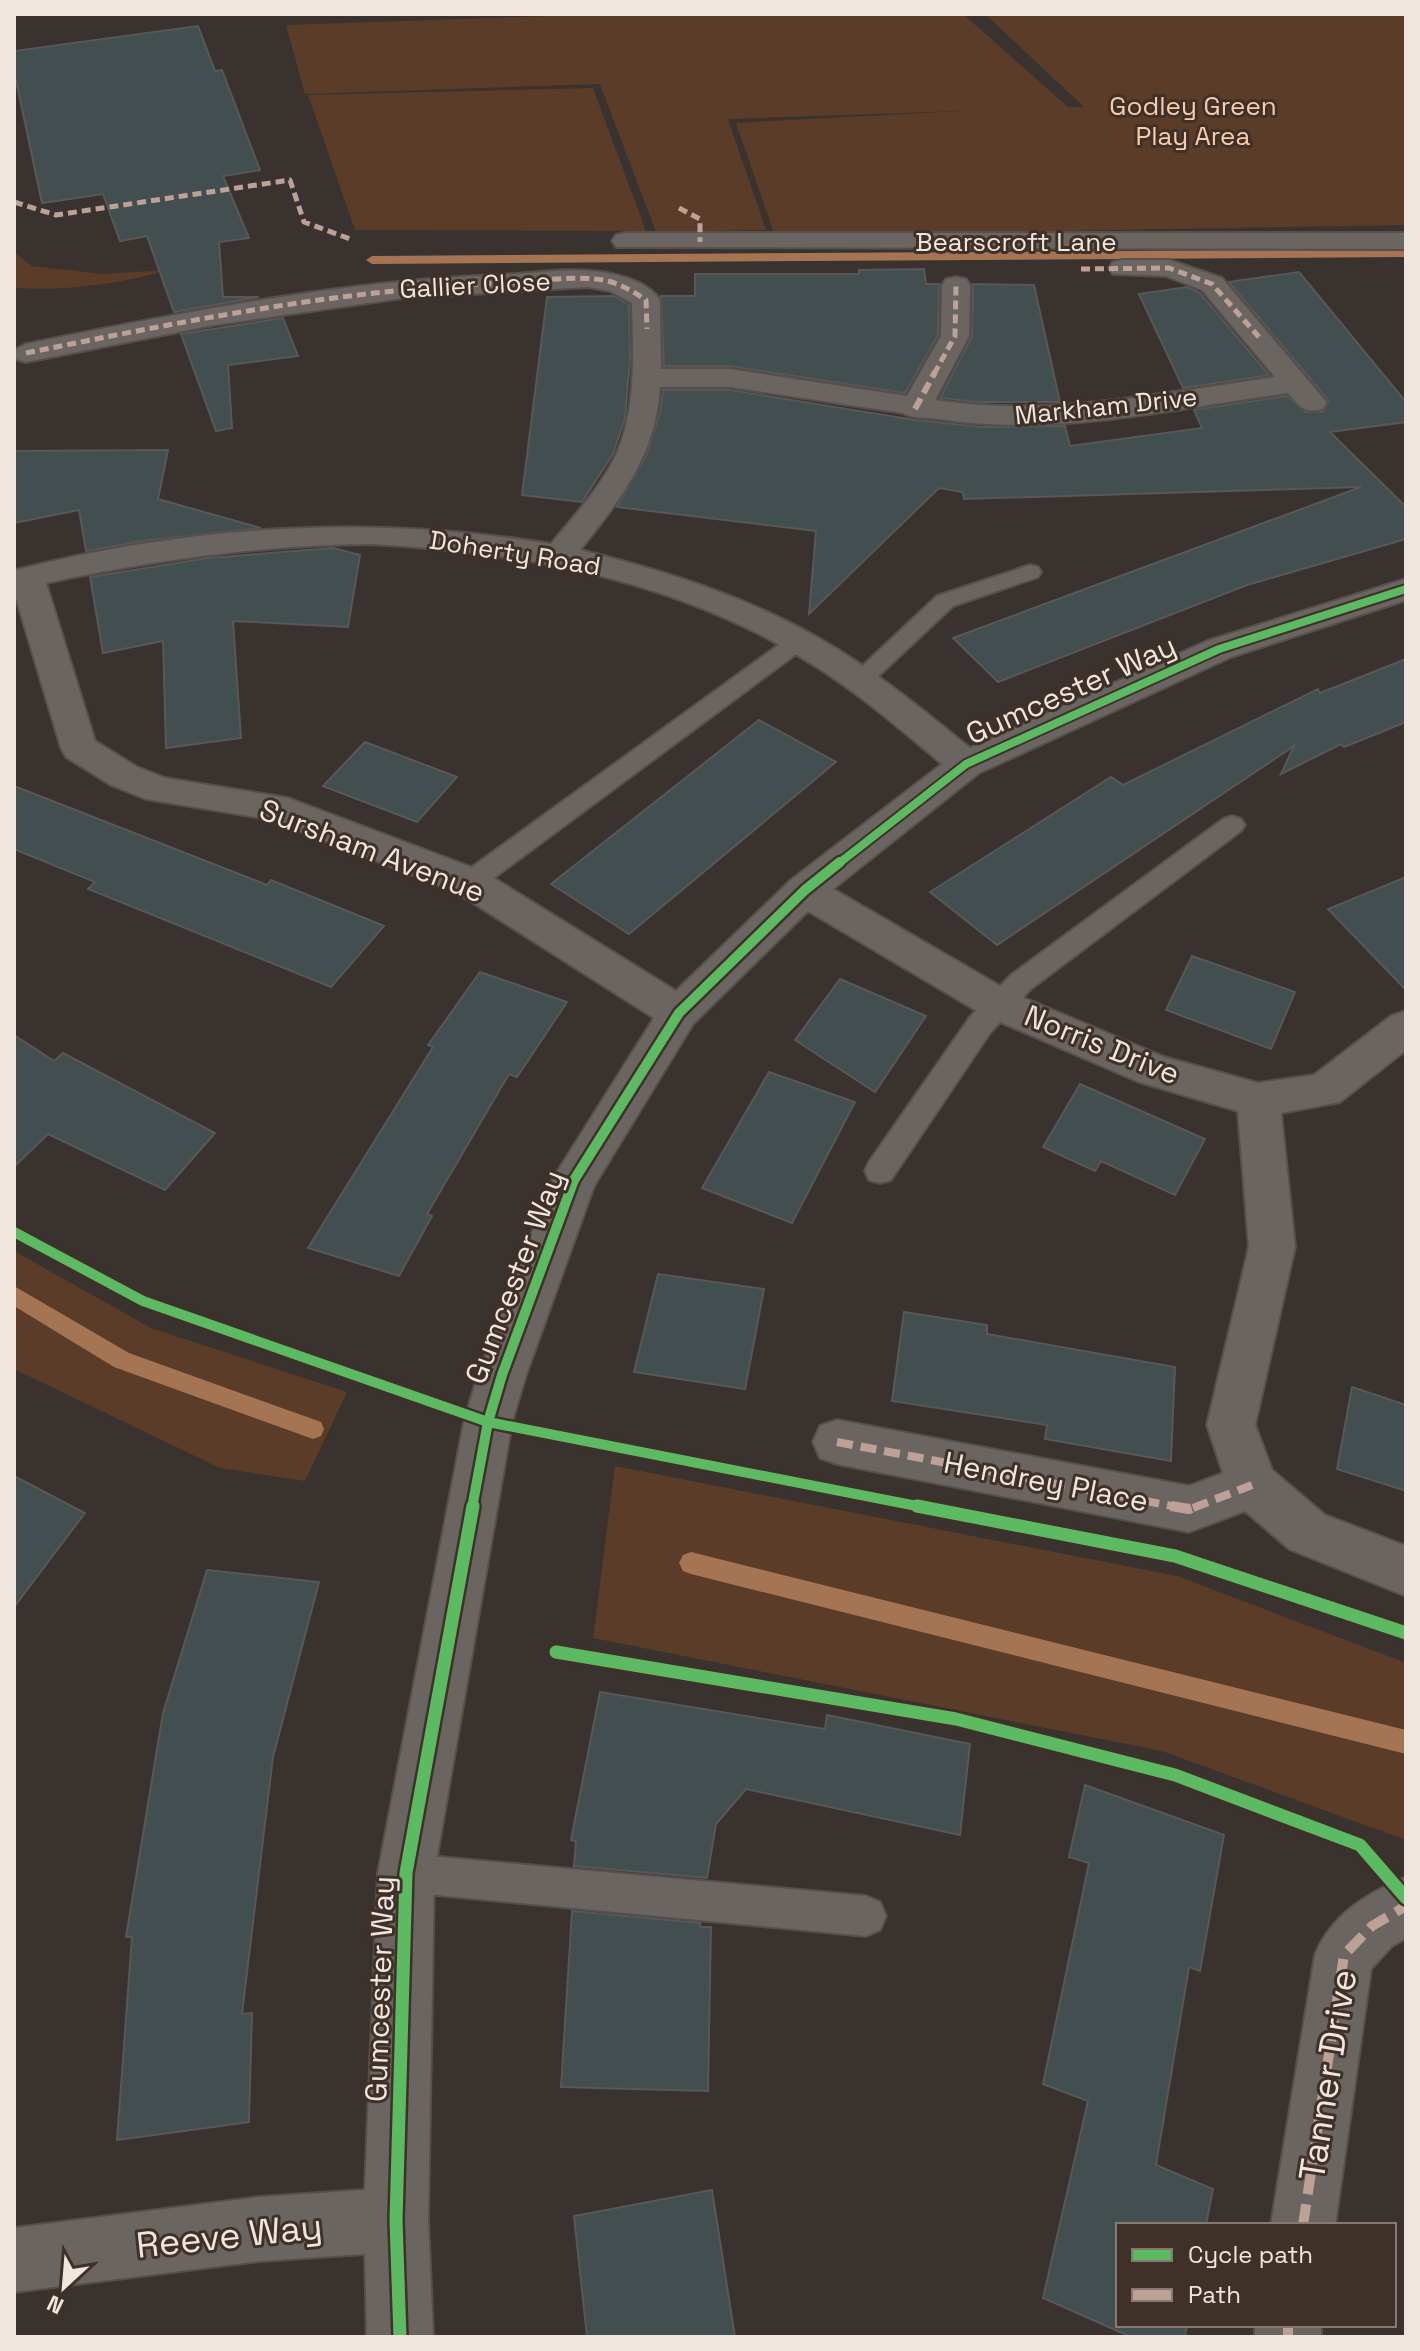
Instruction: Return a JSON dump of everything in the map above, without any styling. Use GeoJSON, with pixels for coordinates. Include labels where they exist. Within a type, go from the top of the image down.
{"type":"FeatureCollection","features":[{"type":"Feature","properties":{"kind":"street","name":"Bearscroft Lane"},"geometry":{"type":"LineString","coordinates":[[625,241],[1406,241]]}},
{"type":"Feature","properties":{"kind":"street","name":"Markham Drive"},"geometry":{"type":"LineString","coordinates":[[646,378],[730,378],[915,409],[978,416],[1054,417],[1306,395],[1212,284],[1169,268],[1081,269]]}},
{"type":"Feature","properties":{"kind":"street","name":"Gallier Close"},"geometry":{"type":"LineString","coordinates":[[26,353],[195,319],[344,294],[451,283],[591,281],[619,284],[646,300],[646,378],[636,444],[607,492],[560,555]]}},
{"type":"Feature","properties":{"kind":"street"},"geometry":{"type":"LineString","coordinates":[[915,409],[955,336],[956,285]]}},
{"type":"Feature","properties":{"kind":"street","name":"Doherty Road"},"geometry":{"type":"LineString","coordinates":[[21,579],[162,551],[307,535],[448,539],[560,555],[673,584],[799,641],[862,679],[966,764]]}},
{"type":"Feature","properties":{"kind":"street","name":"Sursham Avenue"},"geometry":{"type":"LineString","coordinates":[[21,579],[79,748],[124,776],[159,790],[275,807],[470,882],[679,1013]]}},
{"type":"Feature","properties":{"kind":"street","name":"Gumcester Way"},"geometry":{"type":"LineString","coordinates":[[400,2337],[396,2220],[406,1873],[488,1422],[502,1375],[574,1180],[679,1013],[805,890],[966,764],[1219,649],[1406,589]]}},
{"type":"Feature","properties":{"kind":"street","name":"Norris Drive"},"geometry":{"type":"LineString","coordinates":[[805,890],[871,932],[998,1004],[1154,1070],[1258,1100],[1325,1090],[1406,1027]]}},
{"type":"Feature","properties":{"kind":"street"},"geometry":{"type":"LineString","coordinates":[[1258,1100],[1272,1247],[1231,1425],[1252,1485],[1307,1532],[1406,1571]]}},
{"type":"Feature","properties":{"kind":"street","name":"Hendrey Place"},"geometry":{"type":"LineString","coordinates":[[837,1442],[1189,1509],[1252,1485]]}},
{"type":"Feature","properties":{"kind":"street","name":"Tanner Drive"},"geometry":{"type":"LineString","coordinates":[[1303,2223],[1344,1955],[1372,1926],[1406,1906]]}},
{"type":"Feature","properties":{"kind":"street","name":"Reeve Way"},"geometry":{"type":"LineString","coordinates":[[14,2260],[260,2229],[396,2220]]}},
{"type":"Feature","properties":{"kind":"lane"},"geometry":{"type":"LineString","coordinates":[[862,679],[945,601],[1030,572]]}},
{"type":"Feature","properties":{"kind":"lane"},"geometry":{"type":"LineString","coordinates":[[470,882],[799,641]]}},
{"type":"Feature","properties":{"kind":"lane"},"geometry":{"type":"LineString","coordinates":[[880,1171],[980,1025],[998,1004],[1021,982],[1232,825]]}},
{"type":"Feature","properties":{"kind":"lane"},"geometry":{"type":"LineString","coordinates":[[406,1873],[866,1916]]}},
{"type":"Feature","properties":{"kind":"green space","name":"Godley Green Play Area"},"geometry":{"type":"Polygon","coordinates":[[[608,14],[963,14],[1068,107],[1084,107],[985,14],[1406,14],[1406,225],[775,236],[736,123],[962,111],[728,119],[766,230],[656,232],[600,84],[305,94],[286,25],[608,14]]]}},
{"type":"Feature","properties":{"kind":"green space"},"geometry":{"type":"Polygon","coordinates":[[[593,88],[646,231],[355,230],[308,95],[593,88]]]}},
{"type":"Feature","properties":{"kind":"green space"},"geometry":{"type":"Polygon","coordinates":[[[14,252],[32,266],[103,274],[167,270],[91,286],[14,288],[14,252]]]}},
{"type":"Feature","properties":{"kind":"green space"},"geometry":{"type":"Polygon","coordinates":[[[14,1251],[151,1328],[347,1392],[305,1481],[220,1468],[14,1369],[14,1251]]]}},
{"type":"Feature","properties":{"kind":"green space"},"geometry":{"type":"Polygon","coordinates":[[[615,1466],[1177,1576],[1406,1663],[1406,1840],[1162,1751],[593,1638],[615,1466]]]}},
{"type":"Feature","properties":{"kind":"building"},"geometry":{"type":"Polygon","coordinates":[[[198,26],[215,71],[222,70],[260,170],[223,176],[249,238],[219,242],[223,297],[259,297],[174,312],[147,236],[120,241],[103,194],[42,203],[14,71],[14,51],[198,26]]]}},
{"type":"Feature","properties":{"kind":"building"},"geometry":{"type":"Polygon","coordinates":[[[924,269],[926,284],[939,284],[938,335],[905,393],[730,366],[664,366],[661,296],[695,296],[695,274],[859,274],[859,270],[924,269]]]}},
{"type":"Feature","properties":{"kind":"building"},"geometry":{"type":"Polygon","coordinates":[[[1299,272],[1406,402],[1406,422],[1330,432],[1406,507],[1406,539],[1247,585],[998,682],[953,638],[1361,487],[964,499],[963,492],[939,488],[809,614],[816,531],[617,507],[646,456],[660,413],[663,390],[730,390],[915,420],[982,427],[1065,426],[1070,446],[1202,428],[1194,410],[1287,396],[1305,412],[1323,412],[1329,401],[1229,282],[1299,272]]]}},
{"type":"Feature","properties":{"kind":"building"},"geometry":{"type":"Polygon","coordinates":[[[973,284],[1034,285],[1060,402],[978,402],[940,398],[972,337],[973,284]]]}},
{"type":"Feature","properties":{"kind":"building"},"geometry":{"type":"Polygon","coordinates":[[[1187,287],[1200,293],[1269,375],[1183,388],[1139,294],[1187,287]]]}},
{"type":"Feature","properties":{"kind":"building"},"geometry":{"type":"Polygon","coordinates":[[[614,296],[629,305],[630,360],[625,418],[613,454],[582,502],[522,495],[547,297],[614,296]]]}},
{"type":"Feature","properties":{"kind":"building"},"geometry":{"type":"Polygon","coordinates":[[[283,318],[298,356],[228,365],[232,428],[216,431],[181,334],[283,318]]]}},
{"type":"Feature","properties":{"kind":"building"},"geometry":{"type":"Polygon","coordinates":[[[168,450],[158,499],[261,528],[149,540],[86,551],[79,510],[14,523],[14,451],[168,450]]]}},
{"type":"Feature","properties":{"kind":"building"},"geometry":{"type":"Polygon","coordinates":[[[333,548],[360,555],[348,627],[233,621],[241,738],[166,748],[163,641],[103,653],[90,577],[208,558],[333,548]]]}},
{"type":"Feature","properties":{"kind":"building"},"geometry":{"type":"Polygon","coordinates":[[[1406,659],[1406,722],[1344,747],[1341,744],[1281,774],[1294,746],[997,945],[930,892],[1111,777],[1123,785],[1318,689],[1320,693],[1406,659]]]}},
{"type":"Feature","properties":{"kind":"building"},"geometry":{"type":"Polygon","coordinates":[[[759,720],[836,762],[629,934],[551,884],[759,720]]]}},
{"type":"Feature","properties":{"kind":"building"},"geometry":{"type":"Polygon","coordinates":[[[365,742],[457,777],[417,822],[323,786],[365,742]]]}},
{"type":"Feature","properties":{"kind":"building"},"geometry":{"type":"Polygon","coordinates":[[[14,786],[267,885],[271,880],[384,926],[331,987],[88,889],[95,882],[14,849],[14,786]]]}},
{"type":"Feature","properties":{"kind":"building"},"geometry":{"type":"Polygon","coordinates":[[[1406,877],[1406,990],[1328,909],[1406,877]]]}},
{"type":"Feature","properties":{"kind":"building"},"geometry":{"type":"Polygon","coordinates":[[[1192,956],[1295,992],[1271,1049],[1166,1010],[1192,956]]]}},
{"type":"Feature","properties":{"kind":"building"},"geometry":{"type":"Polygon","coordinates":[[[480,972],[567,1002],[517,1077],[509,1074],[427,1214],[432,1216],[399,1276],[308,1248],[433,1047],[428,1045],[480,972]]]}},
{"type":"Feature","properties":{"kind":"building"},"geometry":{"type":"Polygon","coordinates":[[[840,979],[926,1016],[875,1092],[795,1040],[840,979]]]}},
{"type":"Feature","properties":{"kind":"building"},"geometry":{"type":"Polygon","coordinates":[[[14,1035],[54,1061],[63,1053],[215,1133],[165,1190],[48,1134],[14,1167],[14,1035]]]}},
{"type":"Feature","properties":{"kind":"building"},"geometry":{"type":"Polygon","coordinates":[[[769,1072],[855,1102],[792,1223],[702,1188],[769,1072]]]}},
{"type":"Feature","properties":{"kind":"building"},"geometry":{"type":"Polygon","coordinates":[[[1080,1084],[1205,1139],[1175,1195],[1101,1161],[1095,1171],[1043,1147],[1080,1084]]]}},
{"type":"Feature","properties":{"kind":"building"},"geometry":{"type":"Polygon","coordinates":[[[658,1274],[764,1289],[745,1389],[634,1372],[658,1274]]]}},
{"type":"Feature","properties":{"kind":"building"},"geometry":{"type":"Polygon","coordinates":[[[904,1312],[987,1325],[987,1334],[1175,1367],[1171,1461],[1045,1439],[1047,1425],[892,1401],[904,1312]]]}},
{"type":"Feature","properties":{"kind":"building"},"geometry":{"type":"Polygon","coordinates":[[[1352,1387],[1406,1405],[1406,1491],[1337,1469],[1352,1387]]]}},
{"type":"Feature","properties":{"kind":"building"},"geometry":{"type":"Polygon","coordinates":[[[14,1476],[85,1513],[14,1607],[14,1476]]]}},
{"type":"Feature","properties":{"kind":"building"},"geometry":{"type":"Polygon","coordinates":[[[207,1570],[319,1582],[273,1757],[242,2014],[252,2013],[249,2122],[117,2140],[132,1937],[126,1937],[163,1713],[207,1570]]]}},
{"type":"Feature","properties":{"kind":"building"},"geometry":{"type":"Polygon","coordinates":[[[600,1692],[825,1729],[827,1715],[970,1744],[960,1835],[746,1789],[716,1824],[707,1878],[574,1866],[576,1841],[571,1840],[600,1692]]]}},
{"type":"Feature","properties":{"kind":"building"},"geometry":{"type":"Polygon","coordinates":[[[1085,1785],[1224,1835],[1200,1971],[1189,1967],[1156,2165],[1213,2189],[1206,2223],[1116,2223],[1116,2327],[1187,2327],[1185,2337],[1131,2337],[1043,2298],[1088,2101],[1043,2084],[1089,1863],[1069,1857],[1085,1785]]]}},
{"type":"Feature","properties":{"kind":"building"},"geometry":{"type":"Polygon","coordinates":[[[572,1911],[700,1923],[700,1927],[711,1927],[708,2091],[561,2087],[572,1911]]]}},
{"type":"Feature","properties":{"kind":"building"},"geometry":{"type":"Polygon","coordinates":[[[712,2190],[735,2337],[587,2337],[574,2216],[712,2190]]]}},
{"type":"Feature","properties":{"kind":"waterway"},"geometry":{"type":"LineString","coordinates":[[372,260],[1406,253]]}},
{"type":"Feature","properties":{"kind":"waterway"},"geometry":{"type":"LineString","coordinates":[[14,1295],[122,1360],[313,1429]]}},
{"type":"Feature","properties":{"kind":"waterway"},"geometry":{"type":"LineString","coordinates":[[691,1563],[1406,1742]]}},
{"type":"Feature","properties":{"kind":"marked path"},"geometry":{"type":"LineString","coordinates":[[14,202],[56,215],[290,180],[304,222],[353,240]]}},
{"type":"Feature","properties":{"kind":"marked path"},"geometry":{"type":"LineString","coordinates":[[679,208],[700,219],[700,242]]}},
{"type":"Feature","properties":{"kind":"marked path"},"geometry":{"type":"LineString","coordinates":[[1081,269],[1169,268],[1212,284],[1259,337]]}},
{"type":"Feature","properties":{"kind":"marked path"},"geometry":{"type":"LineString","coordinates":[[26,353],[214,316],[339,297],[576,279],[610,282],[646,300],[647,329]]}},
{"type":"Feature","properties":{"kind":"marked path"},"geometry":{"type":"LineString","coordinates":[[915,409],[955,336],[956,285]]}},
{"type":"Feature","properties":{"kind":"marked path"},"geometry":{"type":"LineString","coordinates":[[837,1442],[1189,1509],[1252,1485]]}},
{"type":"Feature","properties":{"kind":"marked path"},"geometry":{"type":"LineString","coordinates":[[1303,2223],[1344,1955],[1372,1926],[1406,1906]]}},
{"type":"Feature","properties":{"kind":"marked path"},"geometry":{"type":"LineString","coordinates":[[1288,2327],[1288,2337]]}},
{"type":"Feature","properties":{"kind":"cycle path"},"geometry":{"type":"LineString","coordinates":[[400,2337],[396,2220],[406,1873],[488,1422],[502,1375],[574,1180],[679,1013],[805,890],[966,764],[1219,649],[1406,589]]}},
{"type":"Feature","properties":{"kind":"cycle path"},"geometry":{"type":"LineString","coordinates":[[14,1232],[143,1301],[488,1422],[1175,1556],[1406,1633]]}},
{"type":"Feature","properties":{"kind":"cycle path"},"geometry":{"type":"LineString","coordinates":[[556,1652],[956,1719],[1175,1775],[1360,1845],[1406,1898]]}}]}
